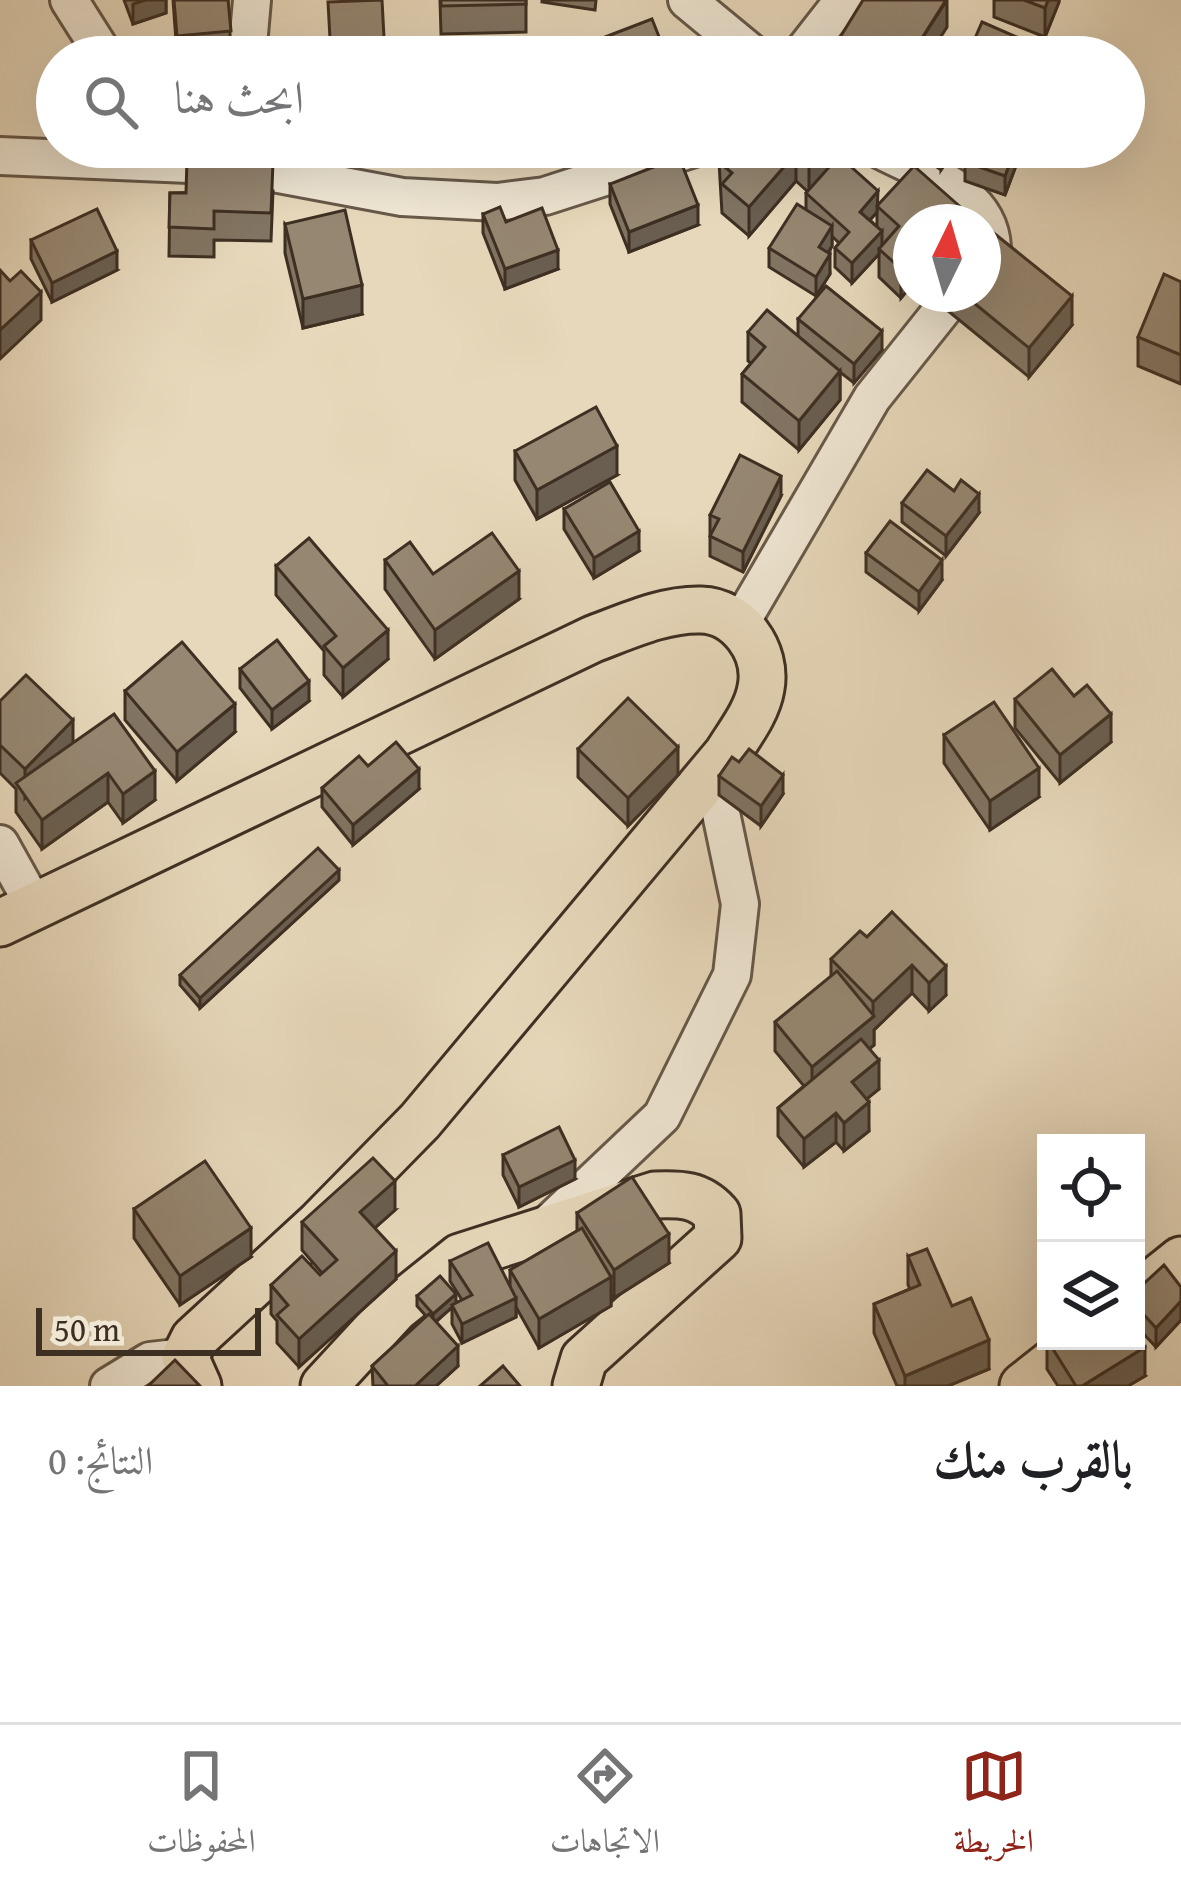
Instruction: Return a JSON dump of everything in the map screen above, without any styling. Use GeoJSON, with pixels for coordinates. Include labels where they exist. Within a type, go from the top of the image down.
{"type":"FeatureCollection","features":[{"type":"Feature","properties":{"kind":"main road"},"geometry":{"type":"LineString","coordinates":[[17,914],[593,639],[688,610],[708,610],[740,624],[761,664],[762,686],[754,710],[712,770],[420,1121],[319,1224],[214,1318],[192,1371]]}},
{"type":"Feature","properties":{"kind":"main road"},"geometry":{"type":"LineString","coordinates":[[324,1386],[426,1280],[460,1257],[546,1226],[655,1196],[684,1193],[708,1204],[720,1227],[705,1251],[584,1359],[576,1386]]}},
{"type":"Feature","properties":{"kind":"main road"},"geometry":{"type":"LineString","coordinates":[[1145,1289],[1181,1260]]}},
{"type":"Feature","properties":{"kind":"main road"},"geometry":{"type":"LineString","coordinates":[[1023,1386],[1069,1350]]}},
{"type":"Feature","properties":{"kind":"street"},"geometry":{"type":"LineString","coordinates":[[69,0],[92,36]]}},
{"type":"Feature","properties":{"kind":"street"},"geometry":{"type":"LineString","coordinates":[[249,36],[252,0]]}},
{"type":"Feature","properties":{"kind":"street"},"geometry":{"type":"LineString","coordinates":[[687,0],[731,36]]}},
{"type":"Feature","properties":{"kind":"street"},"geometry":{"type":"LineString","coordinates":[[815,36],[840,4]]}},
{"type":"Feature","properties":{"kind":"street"},"geometry":{"type":"LineString","coordinates":[[0,156],[36,155]]}},
{"type":"Feature","properties":{"kind":"street"},"geometry":{"type":"LineString","coordinates":[[282,168],[402,197],[497,202],[545,196],[632,168]]}},
{"type":"Feature","properties":{"kind":"street"},"geometry":{"type":"LineString","coordinates":[[915,168],[976,204]]}},
{"type":"Feature","properties":{"kind":"street"},"geometry":{"type":"LineString","coordinates":[[740,624],[872,398],[941,312]]}},
{"type":"Feature","properties":{"kind":"street"},"geometry":{"type":"LineString","coordinates":[[546,1226],[662,1115],[732,975],[740,904],[712,770]]}},
{"type":"Feature","properties":{"kind":"street"},"geometry":{"type":"LineString","coordinates":[[0,844],[17,914]]}},
{"type":"Feature","properties":{"kind":"street"},"geometry":{"type":"LineString","coordinates":[[109,1386],[150,1361],[192,1371]]}},
{"type":"Feature","properties":{"kind":"building"},"geometry":{"type":"Polygon","coordinates":[[[174,0],[228,0],[231,31],[177,36],[174,0]]]}},
{"type":"Feature","properties":{"kind":"building"},"geometry":{"type":"Polygon","coordinates":[[[382,0],[384,36],[330,36],[328,2],[382,0]]]}},
{"type":"Feature","properties":{"kind":"building"},"geometry":{"type":"Polygon","coordinates":[[[441,0],[526,0],[526,4],[441,6],[441,0]]]}},
{"type":"Feature","properties":{"kind":"building"},"geometry":{"type":"Polygon","coordinates":[[[863,0],[946,0],[923,36],[841,36],[863,0]]]}},
{"type":"Feature","properties":{"kind":"building"},"geometry":{"type":"Polygon","coordinates":[[[1024,0],[1048,0],[1045,8],[1024,0]]]}},
{"type":"Feature","properties":{"kind":"building"},"geometry":{"type":"Polygon","coordinates":[[[652,19],[659,36],[608,36],[652,19]]]}},
{"type":"Feature","properties":{"kind":"building"},"geometry":{"type":"Polygon","coordinates":[[[982,22],[1014,36],[976,36],[982,22]]]}},
{"type":"Feature","properties":{"kind":"building"},"geometry":{"type":"Polygon","coordinates":[[[187,168],[273,168],[271,213],[214,211],[214,229],[169,227],[170,193],[186,193],[187,168]]]}},
{"type":"Feature","properties":{"kind":"building"},"geometry":{"type":"Polygon","coordinates":[[[651,168],[683,168],[698,205],[629,232],[610,184],[651,168]]]}},
{"type":"Feature","properties":{"kind":"building"},"geometry":{"type":"Polygon","coordinates":[[[726,168],[783,168],[749,207],[722,184],[732,173],[726,168]]]}},
{"type":"Feature","properties":{"kind":"building"},"geometry":{"type":"Polygon","coordinates":[[[828,168],[852,168],[878,191],[860,212],[882,231],[852,263],[835,248],[849,232],[806,193],[828,168]]]}},
{"type":"Feature","properties":{"kind":"building"},"geometry":{"type":"Polygon","coordinates":[[[912,168],[957,204],[893,204],[893,221],[877,206],[912,168]]]}},
{"type":"Feature","properties":{"kind":"building"},"geometry":{"type":"Polygon","coordinates":[[[982,168],[1008,168],[1005,176],[982,168]]]}},
{"type":"Feature","properties":{"kind":"building"},"geometry":{"type":"Polygon","coordinates":[[[797,204],[832,226],[819,247],[830,254],[816,277],[769,248],[797,204]]]}},
{"type":"Feature","properties":{"kind":"building"},"geometry":{"type":"Polygon","coordinates":[[[500,207],[506,222],[542,208],[558,250],[505,269],[483,214],[500,207]]]}},
{"type":"Feature","properties":{"kind":"building"},"geometry":{"type":"Polygon","coordinates":[[[97,209],[117,251],[52,283],[31,240],[97,209]]]}},
{"type":"Feature","properties":{"kind":"building"},"geometry":{"type":"Polygon","coordinates":[[[345,210],[362,285],[303,299],[285,224],[345,210]]]}},
{"type":"Feature","properties":{"kind":"building"},"geometry":{"type":"Polygon","coordinates":[[[893,233],[893,262],[879,249],[893,233]]]}},
{"type":"Feature","properties":{"kind":"building"},"geometry":{"type":"Polygon","coordinates":[[[1001,239],[1072,296],[1029,348],[985,312],[1001,312],[1001,239]]]}},
{"type":"Feature","properties":{"kind":"building"},"geometry":{"type":"Polygon","coordinates":[[[0,270],[10,281],[21,271],[41,292],[0,330],[0,270]]]}},
{"type":"Feature","properties":{"kind":"building"},"geometry":{"type":"Polygon","coordinates":[[[1164,274],[1181,282],[1181,355],[1138,337],[1164,274]]]}},
{"type":"Feature","properties":{"kind":"building"},"geometry":{"type":"Polygon","coordinates":[[[826,286],[882,331],[854,364],[798,319],[826,286]]]}},
{"type":"Feature","properties":{"kind":"building"},"geometry":{"type":"Polygon","coordinates":[[[767,310],[840,371],[799,421],[742,374],[765,347],[748,332],[767,310]]]}},
{"type":"Feature","properties":{"kind":"building"},"geometry":{"type":"Polygon","coordinates":[[[596,407],[617,446],[537,490],[515,451],[596,407]]]}},
{"type":"Feature","properties":{"kind":"building"},"geometry":{"type":"Polygon","coordinates":[[[740,455],[781,476],[743,552],[710,536],[719,519],[710,515],[740,455]]]}},
{"type":"Feature","properties":{"kind":"building"},"geometry":{"type":"Polygon","coordinates":[[[927,470],[954,491],[961,480],[979,494],[946,536],[902,503],[927,470]]]}},
{"type":"Feature","properties":{"kind":"building"},"geometry":{"type":"Polygon","coordinates":[[[610,482],[639,531],[594,558],[564,509],[610,482]]]}},
{"type":"Feature","properties":{"kind":"building"},"geometry":{"type":"Polygon","coordinates":[[[890,521],[942,560],[919,592],[866,553],[890,521]]]}},
{"type":"Feature","properties":{"kind":"building"},"geometry":{"type":"Polygon","coordinates":[[[492,533],[519,571],[435,630],[385,560],[410,542],[433,574],[492,533]]]}},
{"type":"Feature","properties":{"kind":"building"},"geometry":{"type":"Polygon","coordinates":[[[309,538],[388,630],[343,668],[324,646],[336,636],[276,566],[309,538]]]}},
{"type":"Feature","properties":{"kind":"building"},"geometry":{"type":"Polygon","coordinates":[[[277,640],[309,681],[272,710],[240,669],[277,640]]]}},
{"type":"Feature","properties":{"kind":"building"},"geometry":{"type":"Polygon","coordinates":[[[182,642],[235,704],[177,752],[125,691],[182,642]]]}},
{"type":"Feature","properties":{"kind":"building"},"geometry":{"type":"Polygon","coordinates":[[[1052,669],[1074,696],[1087,685],[1111,714],[1060,755],[1015,699],[1052,669]]]}},
{"type":"Feature","properties":{"kind":"building"},"geometry":{"type":"Polygon","coordinates":[[[26,675],[73,720],[25,769],[0,745],[0,701],[26,675]]]}},
{"type":"Feature","properties":{"kind":"building"},"geometry":{"type":"Polygon","coordinates":[[[628,698],[678,747],[628,798],[578,749],[628,698]]]}},
{"type":"Feature","properties":{"kind":"building"},"geometry":{"type":"Polygon","coordinates":[[[994,702],[1039,768],[990,801],[944,735],[994,702]]]}},
{"type":"Feature","properties":{"kind":"building"},"geometry":{"type":"Polygon","coordinates":[[[114,714],[155,771],[123,794],[108,773],[42,820],[16,783],[114,714]]]}},
{"type":"Feature","properties":{"kind":"building"},"geometry":{"type":"Polygon","coordinates":[[[396,742],[419,769],[353,825],[322,788],[359,756],[368,766],[396,742]]]}},
{"type":"Feature","properties":{"kind":"building"},"geometry":{"type":"Polygon","coordinates":[[[749,749],[783,775],[761,806],[719,776],[732,757],[739,762],[749,749]]]}},
{"type":"Feature","properties":{"kind":"building"},"geometry":{"type":"Polygon","coordinates":[[[318,848],[339,870],[200,998],[180,975],[318,848]]]}},
{"type":"Feature","properties":{"kind":"building"},"geometry":{"type":"Polygon","coordinates":[[[892,912],[946,966],[929,983],[912,965],[873,1002],[831,959],[860,931],[867,937],[892,912]]]}},
{"type":"Feature","properties":{"kind":"building"},"geometry":{"type":"Polygon","coordinates":[[[837,971],[874,1016],[812,1067],[775,1022],[837,971]]]}},
{"type":"Feature","properties":{"kind":"building"},"geometry":{"type":"Polygon","coordinates":[[[861,1039],[879,1060],[852,1082],[869,1102],[844,1123],[836,1113],[804,1139],[778,1108],[861,1039]]]}},
{"type":"Feature","properties":{"kind":"building"},"geometry":{"type":"Polygon","coordinates":[[[559,1127],[575,1160],[519,1187],[503,1155],[559,1127]]]}},
{"type":"Feature","properties":{"kind":"building"},"geometry":{"type":"Polygon","coordinates":[[[373,1158],[395,1181],[360,1212],[396,1251],[299,1339],[277,1315],[288,1305],[271,1285],[302,1256],[320,1275],[337,1260],[302,1222],[373,1158]]]}},
{"type":"Feature","properties":{"kind":"building"},"geometry":{"type":"Polygon","coordinates":[[[205,1161],[251,1228],[180,1276],[134,1209],[205,1161]]]}},
{"type":"Feature","properties":{"kind":"building"},"geometry":{"type":"Polygon","coordinates":[[[632,1177],[669,1234],[614,1270],[577,1213],[632,1177]]]}},
{"type":"Feature","properties":{"kind":"building"},"geometry":{"type":"Polygon","coordinates":[[[582,1228],[611,1277],[539,1319],[510,1270],[582,1228]]]}},
{"type":"Feature","properties":{"kind":"building"},"geometry":{"type":"Polygon","coordinates":[[[488,1243],[516,1298],[462,1324],[452,1305],[472,1295],[450,1261],[488,1243]]]}},
{"type":"Feature","properties":{"kind":"building"},"geometry":{"type":"Polygon","coordinates":[[[927,1249],[952,1306],[971,1298],[989,1340],[905,1376],[874,1304],[920,1285],[908,1256],[927,1249]]]}},
{"type":"Feature","properties":{"kind":"building"},"geometry":{"type":"Polygon","coordinates":[[[1164,1265],[1181,1287],[1181,1301],[1156,1328],[1145,1316],[1145,1283],[1164,1265]]]}},
{"type":"Feature","properties":{"kind":"building"},"geometry":{"type":"Polygon","coordinates":[[[440,1276],[456,1294],[433,1314],[417,1296],[440,1276]]]}},
{"type":"Feature","properties":{"kind":"building"},"geometry":{"type":"Polygon","coordinates":[[[429,1314],[458,1346],[415,1386],[388,1386],[372,1366],[429,1314]]]}},
{"type":"Feature","properties":{"kind":"building"},"geometry":{"type":"Polygon","coordinates":[[[1054,1350],[1140,1350],[1082,1386],[1076,1386],[1054,1350]]]}},
{"type":"Feature","properties":{"kind":"building"},"geometry":{"type":"Polygon","coordinates":[[[175,1360],[200,1386],[148,1386],[175,1360]]]}},
{"type":"Feature","properties":{"kind":"building"},"geometry":{"type":"Polygon","coordinates":[[[503,1366],[520,1386],[480,1386],[503,1366]]]}}]}
